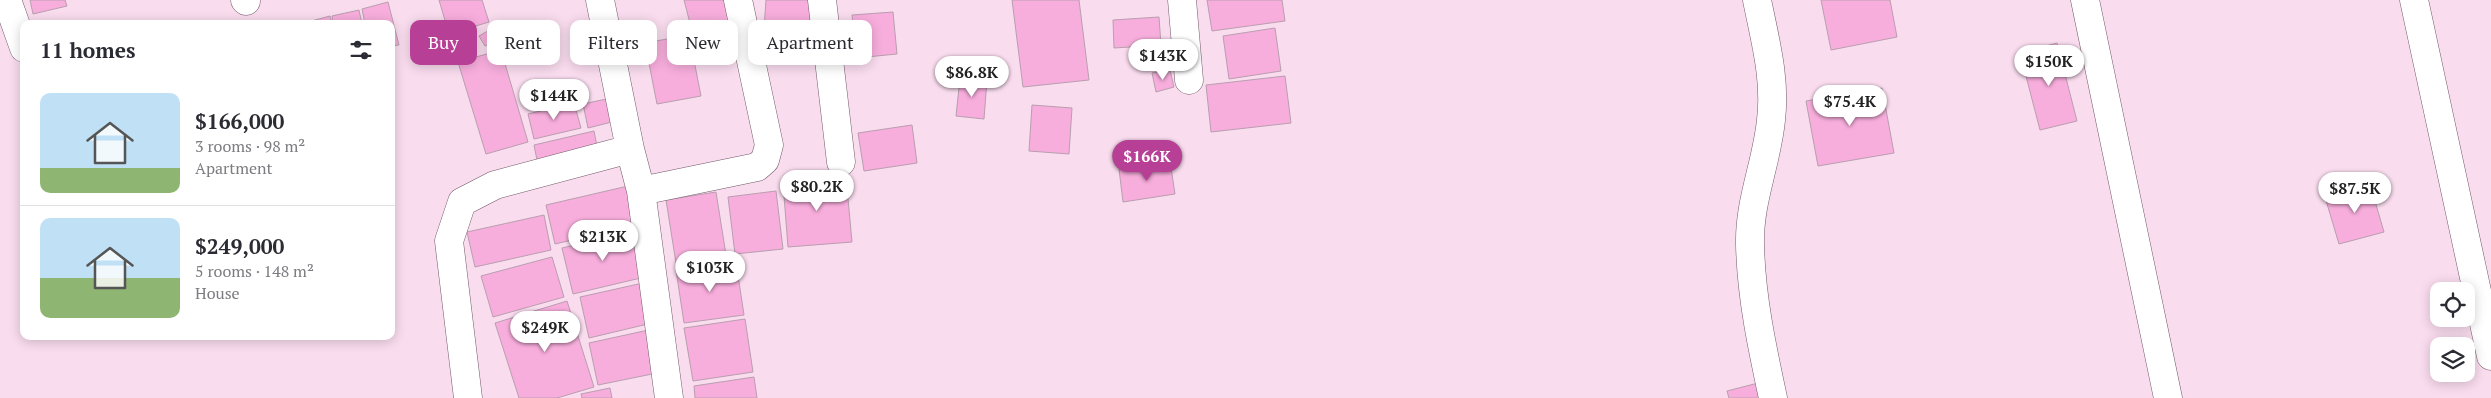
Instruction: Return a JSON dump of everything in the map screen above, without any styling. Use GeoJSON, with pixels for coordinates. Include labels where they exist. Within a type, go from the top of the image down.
{"type":"FeatureCollection","features":[{"type":"Feature","properties":{"kind":"street"},"geometry":{"type":"LineString","coordinates":[[6,0],[20,37]]}},
{"type":"Feature","properties":{"kind":"street"},"geometry":{"type":"LineString","coordinates":[[600,0],[630,149],[641,191],[669,398]]}},
{"type":"Feature","properties":{"kind":"street"},"geometry":{"type":"LineString","coordinates":[[641,191],[757,167],[766,160],[769,145],[738,0]]}},
{"type":"Feature","properties":{"kind":"street"},"geometry":{"type":"LineString","coordinates":[[822,0],[841,162]]}},
{"type":"Feature","properties":{"kind":"street"},"geometry":{"type":"LineString","coordinates":[[1182,0],[1189,80]]}},
{"type":"Feature","properties":{"kind":"street"},"geometry":{"type":"LineString","coordinates":[[1757,0],[1773,77],[1772,121],[1753,199],[1750,243],[1756,319],[1773,398]]}},
{"type":"Feature","properties":{"kind":"street"},"geometry":{"type":"LineString","coordinates":[[2085,0],[2168,398]]}},
{"type":"Feature","properties":{"kind":"street"},"geometry":{"type":"LineString","coordinates":[[2414,0],[2491,356]]}},
{"type":"Feature","properties":{"kind":"street"},"geometry":{"type":"LineString","coordinates":[[468,398],[449,242],[462,202],[495,185],[630,149]]}},
{"type":"Feature","properties":{"kind":"building"},"geometry":{"type":"Polygon","coordinates":[[[30,0],[65,0],[67,6],[33,14],[30,0]]]}},
{"type":"Feature","properties":{"kind":"building"},"geometry":{"type":"Polygon","coordinates":[[[439,0],[482,0],[488,20],[487,23],[477,26],[477,20],[445,20],[439,0]]]}},
{"type":"Feature","properties":{"kind":"building"},"geometry":{"type":"Polygon","coordinates":[[[684,0],[729,0],[735,20],[689,20],[684,0]]]}},
{"type":"Feature","properties":{"kind":"building"},"geometry":{"type":"Polygon","coordinates":[[[766,0],[816,0],[815,20],[765,20],[766,0]]]}},
{"type":"Feature","properties":{"kind":"building"},"geometry":{"type":"Polygon","coordinates":[[[1012,0],[1079,0],[1089,80],[1023,87],[1012,0]]]}},
{"type":"Feature","properties":{"kind":"building"},"geometry":{"type":"Polygon","coordinates":[[[1207,0],[1282,0],[1285,21],[1212,31],[1207,0]]]}},
{"type":"Feature","properties":{"kind":"building"},"geometry":{"type":"Polygon","coordinates":[[[1821,0],[1890,0],[1897,37],[1831,50],[1821,0]]]}},
{"type":"Feature","properties":{"kind":"building"},"geometry":{"type":"Polygon","coordinates":[[[388,2],[393,20],[364,20],[362,9],[388,2]]]}},
{"type":"Feature","properties":{"kind":"building"},"geometry":{"type":"Polygon","coordinates":[[[359,10],[361,20],[332,20],[332,16],[359,10]]]}},
{"type":"Feature","properties":{"kind":"building"},"geometry":{"type":"Polygon","coordinates":[[[893,12],[897,54],[872,56],[872,20],[852,20],[852,15],[893,12]]]}},
{"type":"Feature","properties":{"kind":"building"},"geometry":{"type":"Polygon","coordinates":[[[330,16],[331,20],[315,20],[330,16]]]}},
{"type":"Feature","properties":{"kind":"building"},"geometry":{"type":"Polygon","coordinates":[[[1159,17],[1161,45],[1114,48],[1113,20],[1159,17]]]}},
{"type":"Feature","properties":{"kind":"building"},"geometry":{"type":"Polygon","coordinates":[[[1275,28],[1281,71],[1229,79],[1223,36],[1275,28]]]}},
{"type":"Feature","properties":{"kind":"building"},"geometry":{"type":"Polygon","coordinates":[[[395,29],[399,45],[395,46],[395,29]]]}},
{"type":"Feature","properties":{"kind":"building"},"geometry":{"type":"Polygon","coordinates":[[[487,31],[487,45],[485,46],[479,36],[487,31]]]}},
{"type":"Feature","properties":{"kind":"building"},"geometry":{"type":"Polygon","coordinates":[[[667,39],[667,65],[695,65],[701,96],[657,104],[649,65],[657,65],[657,41],[667,39]]]}},
{"type":"Feature","properties":{"kind":"building"},"geometry":{"type":"Polygon","coordinates":[[[2057,43],[2077,121],[2040,130],[2020,53],[2057,43]]]}},
{"type":"Feature","properties":{"kind":"building"},"geometry":{"type":"Polygon","coordinates":[[[487,54],[487,65],[505,65],[528,142],[486,154],[459,65],[477,65],[477,57],[487,54]]]}},
{"type":"Feature","properties":{"kind":"building"},"geometry":{"type":"Polygon","coordinates":[[[1170,70],[1174,87],[1156,92],[1152,73],[1170,70]]]}},
{"type":"Feature","properties":{"kind":"building"},"geometry":{"type":"Polygon","coordinates":[[[1285,76],[1291,123],[1211,132],[1206,85],[1285,76]]]}},
{"type":"Feature","properties":{"kind":"building"},"geometry":{"type":"Polygon","coordinates":[[[960,78],[987,80],[984,119],[956,116],[960,78]]]}},
{"type":"Feature","properties":{"kind":"building"},"geometry":{"type":"Polygon","coordinates":[[[1882,88],[1894,153],[1818,166],[1806,101],[1882,88]]]}},
{"type":"Feature","properties":{"kind":"building"},"geometry":{"type":"Polygon","coordinates":[[[611,98],[616,121],[588,128],[583,104],[611,98]]]}},
{"type":"Feature","properties":{"kind":"building"},"geometry":{"type":"Polygon","coordinates":[[[574,103],[581,128],[534,139],[528,114],[574,103]]]}},
{"type":"Feature","properties":{"kind":"building"},"geometry":{"type":"Polygon","coordinates":[[[1032,105],[1072,108],[1069,154],[1029,151],[1032,105]]]}},
{"type":"Feature","properties":{"kind":"building"},"geometry":{"type":"Polygon","coordinates":[[[912,125],[917,163],[864,171],[858,133],[912,125]]]}},
{"type":"Feature","properties":{"kind":"building"},"geometry":{"type":"Polygon","coordinates":[[[594,131],[597,146],[537,160],[534,145],[594,131]]]}},
{"type":"Feature","properties":{"kind":"building"},"geometry":{"type":"Polygon","coordinates":[[[1170,161],[1175,194],[1123,202],[1119,169],[1170,161]]]}},
{"type":"Feature","properties":{"kind":"building"},"geometry":{"type":"Polygon","coordinates":[[[846,177],[852,242],[788,247],[783,183],[846,177]]]}},
{"type":"Feature","properties":{"kind":"building"},"geometry":{"type":"Polygon","coordinates":[[[2370,184],[2384,232],[2339,244],[2325,197],[2370,184]]]}},
{"type":"Feature","properties":{"kind":"building"},"geometry":{"type":"Polygon","coordinates":[[[628,186],[637,225],[555,244],[546,205],[628,186]]]}},
{"type":"Feature","properties":{"kind":"building"},"geometry":{"type":"Polygon","coordinates":[[[776,191],[783,249],[735,254],[728,197],[776,191]]]}},
{"type":"Feature","properties":{"kind":"building"},"geometry":{"type":"Polygon","coordinates":[[[716,192],[726,255],[676,263],[666,200],[716,192]]]}},
{"type":"Feature","properties":{"kind":"building"},"geometry":{"type":"Polygon","coordinates":[[[544,215],[551,250],[475,267],[467,232],[544,215]]]}},
{"type":"Feature","properties":{"kind":"building"},"geometry":{"type":"Polygon","coordinates":[[[634,231],[645,277],[573,294],[562,248],[634,231]]]}},
{"type":"Feature","properties":{"kind":"building"},"geometry":{"type":"Polygon","coordinates":[[[552,257],[564,297],[493,317],[481,276],[552,257]]]}},
{"type":"Feature","properties":{"kind":"building"},"geometry":{"type":"Polygon","coordinates":[[[736,262],[744,315],[684,323],[676,270],[736,262]]]}},
{"type":"Feature","properties":{"kind":"building"},"geometry":{"type":"Polygon","coordinates":[[[643,283],[652,323],[589,338],[580,297],[643,283]]]}},
{"type":"Feature","properties":{"kind":"building"},"geometry":{"type":"Polygon","coordinates":[[[567,301],[594,387],[557,398],[519,398],[495,323],[567,301]]]}},
{"type":"Feature","properties":{"kind":"building"},"geometry":{"type":"Polygon","coordinates":[[[745,319],[753,372],[693,381],[684,328],[745,319]]]}},
{"type":"Feature","properties":{"kind":"building"},"geometry":{"type":"Polygon","coordinates":[[[653,329],[662,372],[598,385],[589,343],[653,329]]]}},
{"type":"Feature","properties":{"kind":"building"},"geometry":{"type":"Polygon","coordinates":[[[754,377],[757,398],[695,398],[694,386],[754,377]]]}},
{"type":"Feature","properties":{"kind":"building"},"geometry":{"type":"Polygon","coordinates":[[[1758,383],[1761,398],[1729,398],[1727,391],[1758,383]]]}},
{"type":"Feature","properties":{"kind":"building"},"geometry":{"type":"Polygon","coordinates":[[[610,388],[612,398],[582,398],[581,394],[610,388]]]}}]}
